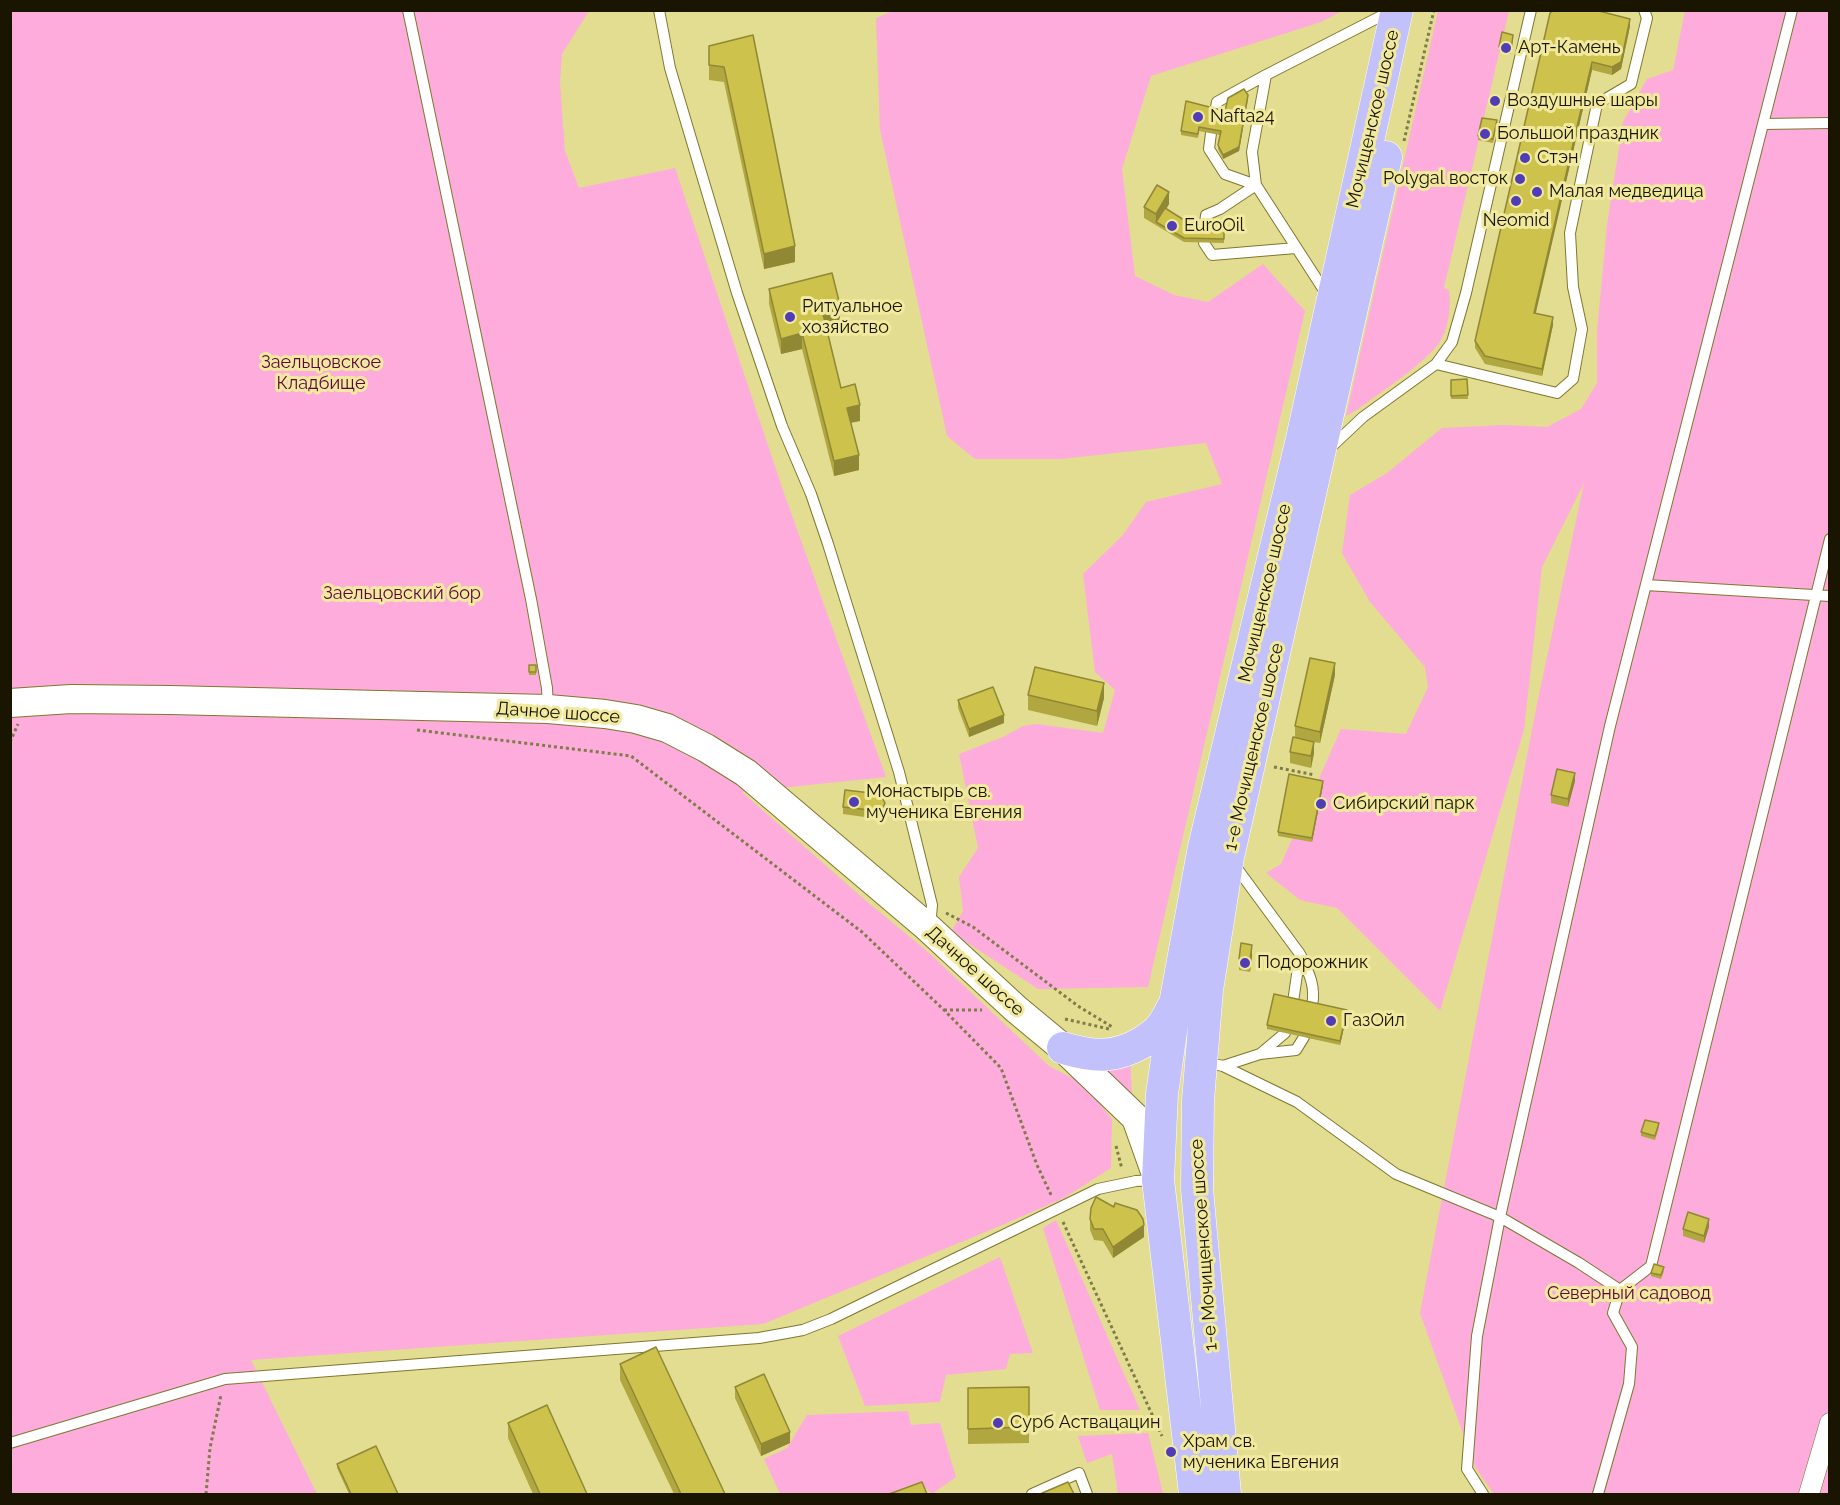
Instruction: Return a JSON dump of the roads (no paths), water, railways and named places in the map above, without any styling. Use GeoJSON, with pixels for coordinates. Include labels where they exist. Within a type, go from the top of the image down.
{"type":"FeatureCollection","features":[{"type":"Feature","properties":{"kind":"main road","name":"Мочищенское шоссе"},"geometry":{"type":"LineString","coordinates":[[1158,1180],[1148,1128],[1162,1094],[1175,1004],[1204,847],[1301,443],[1397,10]]}},
{"type":"Feature","properties":{"kind":"main road","name":"1-е Мочищенское шоссе"},"geometry":{"type":"LineString","coordinates":[[1225,1494],[1197,1189],[1196,1151],[1211,1064],[1207,990],[1228,857],[1320,458],[1419,10]]}},
{"type":"Feature","properties":{"kind":"main road"},"geometry":{"type":"LineString","coordinates":[[1063,1048],[1086,1054],[1108,1055],[1132,1048],[1161,1028],[1175,1004]]}},
{"type":"Feature","properties":{"kind":"main road"},"geometry":{"type":"LineString","coordinates":[[1148,1128],[1196,1151]]}},
{"type":"Feature","properties":{"kind":"main road","name":"1-е Мочищенское шоссе"},"geometry":{"type":"LineString","coordinates":[[1158,1180],[1195,1494]]}},
{"type":"Feature","properties":{"kind":"street","name":"Дачное шоссе"},"geometry":{"type":"LineString","coordinates":[[10,703],[71,699],[170,700],[548,709],[605,714],[636,719],[667,728],[706,748],[746,773],[928,915],[1016,1009],[1063,1048],[1148,1128]]}},
{"type":"Feature","properties":{"kind":"street"},"geometry":{"type":"LineString","coordinates":[[1809,1494],[1830,1423]]}},
{"type":"Feature","properties":{"kind":"lane"},"geometry":{"type":"LineString","coordinates":[[408,10],[531,599],[547,688],[548,709]]}},
{"type":"Feature","properties":{"kind":"lane"},"geometry":{"type":"LineString","coordinates":[[659,10],[670,68],[737,293],[782,426],[811,494],[828,544],[899,772],[928,915]]}},
{"type":"Feature","properties":{"kind":"lane"},"geometry":{"type":"LineString","coordinates":[[1215,113],[1217,102],[1392,10]]}},
{"type":"Feature","properties":{"kind":"lane"},"geometry":{"type":"LineString","coordinates":[[1320,458],[1363,417],[1436,364],[1452,342],[1466,293],[1531,10]]}},
{"type":"Feature","properties":{"kind":"lane"},"geometry":{"type":"LineString","coordinates":[[1436,364],[1557,393],[1573,380],[1582,329],[1573,287],[1570,234],[1597,104],[1632,84],[1647,18],[1644,10]]}},
{"type":"Feature","properties":{"kind":"lane"},"geometry":{"type":"LineString","coordinates":[[1484,1494],[1467,1469],[1477,1336],[1500,1217],[1610,726],[1792,10]]}},
{"type":"Feature","properties":{"kind":"lane"},"geometry":{"type":"LineString","coordinates":[[1266,75],[1252,152],[1256,184],[1331,302]]}},
{"type":"Feature","properties":{"kind":"lane"},"geometry":{"type":"LineString","coordinates":[[1763,124],[1830,123]]}},
{"type":"Feature","properties":{"kind":"lane"},"geometry":{"type":"LineString","coordinates":[[1211,133],[1209,149],[1226,174],[1256,184]]}},
{"type":"Feature","properties":{"kind":"lane"},"geometry":{"type":"LineString","coordinates":[[1205,224],[1206,215],[1220,209],[1256,184]]}},
{"type":"Feature","properties":{"kind":"lane"},"geometry":{"type":"LineString","coordinates":[[1204,243],[1212,255],[1296,248]]}},
{"type":"Feature","properties":{"kind":"lane"},"geometry":{"type":"LineString","coordinates":[[1598,1494],[1629,1384],[1632,1347],[1613,1314],[1620,1290],[1651,1266],[1830,539]]}},
{"type":"Feature","properties":{"kind":"lane"},"geometry":{"type":"LineString","coordinates":[[1646,585],[1830,596]]}},
{"type":"Feature","properties":{"kind":"lane"},"geometry":{"type":"LineString","coordinates":[[1228,857],[1300,954],[1312,978],[1314,993],[1312,1006]]}},
{"type":"Feature","properties":{"kind":"lane"},"geometry":{"type":"LineString","coordinates":[[1293,1002],[1300,954]]}},
{"type":"Feature","properties":{"kind":"lane"},"geometry":{"type":"LineString","coordinates":[[1260,1054],[1285,1033]]}},
{"type":"Feature","properties":{"kind":"lane"},"geometry":{"type":"LineString","coordinates":[[1211,1064],[1260,1054],[1296,1050],[1304,1038]]}},
{"type":"Feature","properties":{"kind":"lane"},"geometry":{"type":"LineString","coordinates":[[1211,1064],[1297,1102],[1396,1174],[1500,1217],[1620,1290]]}},
{"type":"Feature","properties":{"kind":"lane"},"geometry":{"type":"LineString","coordinates":[[10,1443],[225,1379],[759,1338],[803,1330],[1098,1189],[1158,1180]]}},
{"type":"Feature","properties":{"kind":"lane"},"geometry":{"type":"LineString","coordinates":[[1032,1494],[1079,1473],[1087,1494]]}},
{"type":"Feature","properties":{"kind":"place","name":"Арт-Камень"},"geometry":{"type":"Point","coordinates":[1506,48]}},
{"type":"Feature","properties":{"kind":"place","name":"Воздушные шары"},"geometry":{"type":"Point","coordinates":[1495,101]}},
{"type":"Feature","properties":{"kind":"place","name":"Nafta24"},"geometry":{"type":"Point","coordinates":[1198,117]}},
{"type":"Feature","properties":{"kind":"place","name":"Большой праздник"},"geometry":{"type":"Point","coordinates":[1485,134]}},
{"type":"Feature","properties":{"kind":"place","name":"Стэн"},"geometry":{"type":"Point","coordinates":[1525,158]}},
{"type":"Feature","properties":{"kind":"place","name":"Polygal восток"},"geometry":{"type":"Point","coordinates":[1520,179]}},
{"type":"Feature","properties":{"kind":"place","name":"Малая медведица"},"geometry":{"type":"Point","coordinates":[1537,192]}},
{"type":"Feature","properties":{"kind":"place","name":"Neomid"},"geometry":{"type":"Point","coordinates":[1516,201]}},
{"type":"Feature","properties":{"kind":"place","name":"EuroOil"},"geometry":{"type":"Point","coordinates":[1172,226]}},
{"type":"Feature","properties":{"kind":"place","name":"Ритуальное хозяйство"},"geometry":{"type":"Point","coordinates":[790,317]}},
{"type":"Feature","properties":{"kind":"place","name":"Монастырь св. мученика Евгения"},"geometry":{"type":"Point","coordinates":[854,802]}},
{"type":"Feature","properties":{"kind":"place","name":"Сибирский парк"},"geometry":{"type":"Point","coordinates":[1321,804]}},
{"type":"Feature","properties":{"kind":"place","name":"Подорожник"},"geometry":{"type":"Point","coordinates":[1245,963]}},
{"type":"Feature","properties":{"kind":"place","name":"ГазОйл"},"geometry":{"type":"Point","coordinates":[1331,1021]}},
{"type":"Feature","properties":{"kind":"place","name":"Сурб Аствацацин"},"geometry":{"type":"Point","coordinates":[998,1423]}},
{"type":"Feature","properties":{"kind":"place","name":"Храм св. мученика Евгения"},"geometry":{"type":"Point","coordinates":[1171,1452]}},
{"type":"Feature","properties":{"kind":"park label","name":"Заельцовское Кладбище"},"geometry":{"type":"Point","coordinates":[321,373]}},
{"type":"Feature","properties":{"kind":"park label","name":"Заельцовский бор"},"geometry":{"type":"Point","coordinates":[402,594]}},
{"type":"Feature","properties":{"kind":"park label","name":"Северный садовод"},"geometry":{"type":"Point","coordinates":[1629,1294]}}]}
